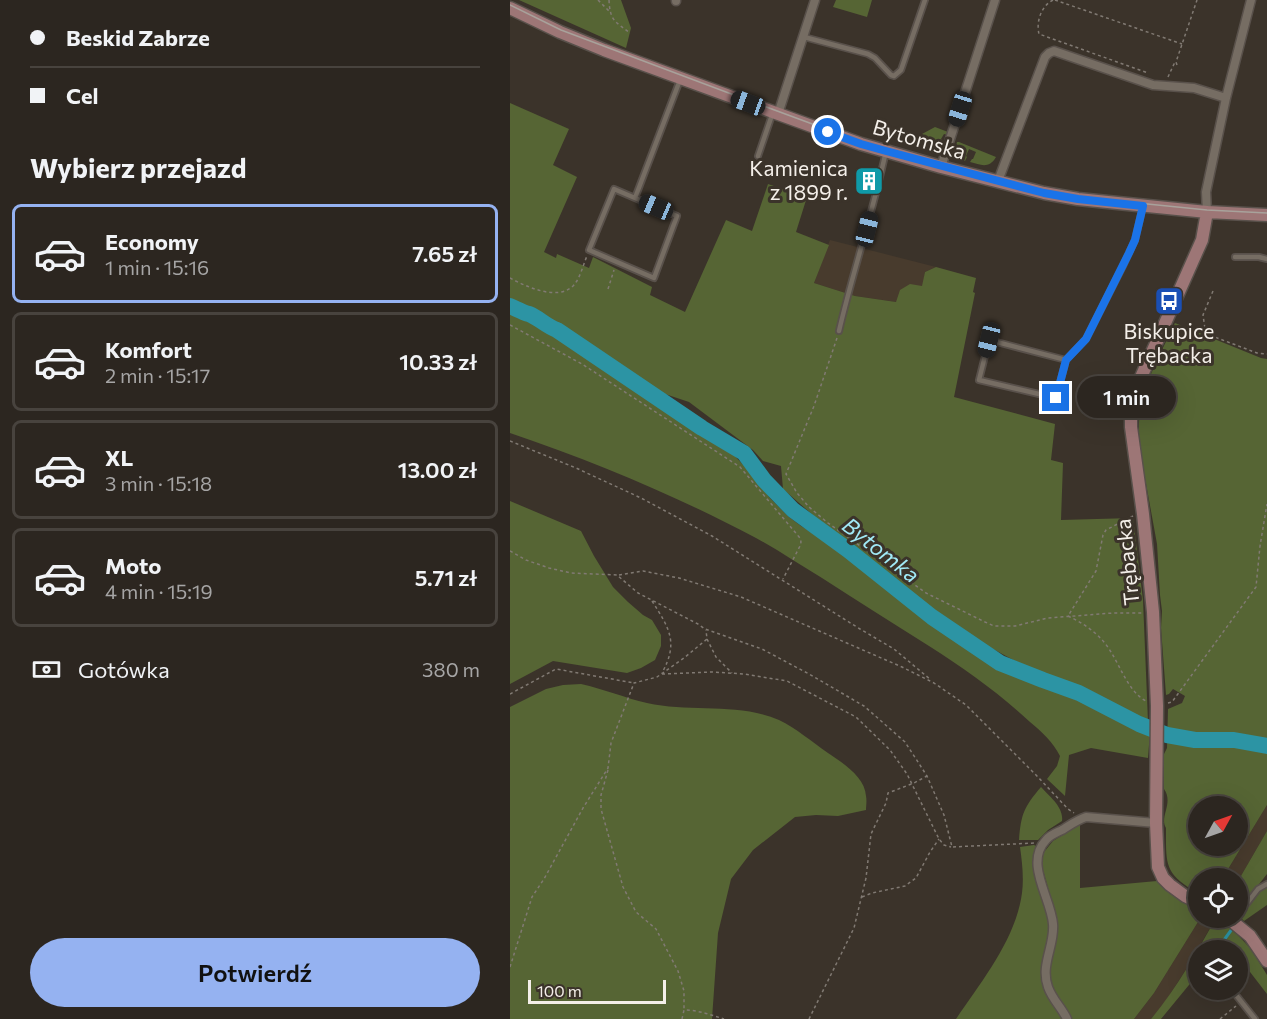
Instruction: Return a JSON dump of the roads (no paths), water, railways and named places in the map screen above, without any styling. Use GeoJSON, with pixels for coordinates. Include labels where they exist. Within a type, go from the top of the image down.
{"type":"FeatureCollection","features":[{"type":"Feature","properties":{"kind":"street"},"geometry":{"type":"LineString","coordinates":[[776,113],[815,0]]}},
{"type":"Feature","properties":{"kind":"street"},"geometry":{"type":"LineString","coordinates":[[941,166],[995,0]]}},
{"type":"Feature","properties":{"kind":"street"},"geometry":{"type":"LineString","coordinates":[[1207,212],[1206,192],[1226,98],[1251,0]]}},
{"type":"Feature","properties":{"kind":"street","name":"Bytomska"},"geometry":{"type":"LineString","coordinates":[[510,8],[561,32],[776,113],[886,151],[1044,193],[1078,199],[1207,212],[1267,215]]}},
{"type":"Feature","properties":{"kind":"street"},"geometry":{"type":"LineString","coordinates":[[998,181],[1045,57],[1051,52],[1054,51],[1152,85],[1194,88],[1226,98]]}},
{"type":"Feature","properties":{"kind":"street","name":"Trębacka"},"geometry":{"type":"LineString","coordinates":[[1188,897],[1163,878],[1156,857],[1157,706],[1153,612],[1131,413],[1138,384],[1202,240],[1207,212]]}},
{"type":"Feature","properties":{"kind":"street"},"geometry":{"type":"LineString","coordinates":[[1067,1019],[1047,985],[1046,963],[1054,926],[1039,874],[1038,854],[1049,837],[1086,817],[1156,823]]}},
{"type":"Feature","properties":{"kind":"street"},"geometry":{"type":"LineString","coordinates":[[1242,928],[1264,953]]}},
{"type":"Feature","properties":{"kind":"lane"},"geometry":{"type":"LineString","coordinates":[[804,36],[868,54],[894,76],[901,70],[925,0]]}},
{"type":"Feature","properties":{"kind":"lane"},"geometry":{"type":"LineString","coordinates":[[635,198],[681,77]]}},
{"type":"Feature","properties":{"kind":"lane"},"geometry":{"type":"LineString","coordinates":[[758,156],[776,113]]}},
{"type":"Feature","properties":{"kind":"lane"},"geometry":{"type":"LineString","coordinates":[[839,331],[886,151]]}},
{"type":"Feature","properties":{"kind":"lane"},"geometry":{"type":"LineString","coordinates":[[614,189],[635,198],[677,216],[654,278],[589,250],[614,189]]}},
{"type":"Feature","properties":{"kind":"lane"},"geometry":{"type":"LineString","coordinates":[[1066,360],[989,340],[979,380],[1056,398],[1066,360],[1086,339],[1135,240],[1143,206]]}},
{"type":"Feature","properties":{"kind":"lane"},"geometry":{"type":"LineString","coordinates":[[1235,257],[1267,259]]}},
{"type":"Feature","properties":{"kind":"lane"},"geometry":{"type":"LineString","coordinates":[[1248,902],[1258,889],[1267,884]]}},
{"type":"Feature","properties":{"kind":"lane"},"geometry":{"type":"LineString","coordinates":[[1240,1000],[1255,1019]]}},
{"type":"Feature","properties":{"kind":"waterway","name":"Bytomka"},"geometry":{"type":"LineString","coordinates":[[510,306],[557,330],[702,428],[744,453],[764,480],[793,510],[848,550],[932,617],[1000,663],[1079,693],[1139,724],[1167,735],[1195,740],[1234,740],[1267,746]]}},
{"type":"Feature","properties":{"kind":"waterway"},"geometry":{"type":"LineString","coordinates":[[1224,940],[1232,929]]}},
{"type":"Feature","properties":{"kind":"tram line"},"geometry":{"type":"LineString","coordinates":[[510,5],[561,30],[734,95],[861,142],[942,165],[1044,191],[1078,197],[1207,210],[1267,213]]}},
{"type":"Feature","properties":{"kind":"place","name":"Kamienica z 1899 r."},"geometry":{"type":"Point","coordinates":[869,181]}},
{"type":"Feature","properties":{"kind":"place","name":"Biskupice Trębacka"},"geometry":{"type":"Point","coordinates":[1169,301]}}]}
